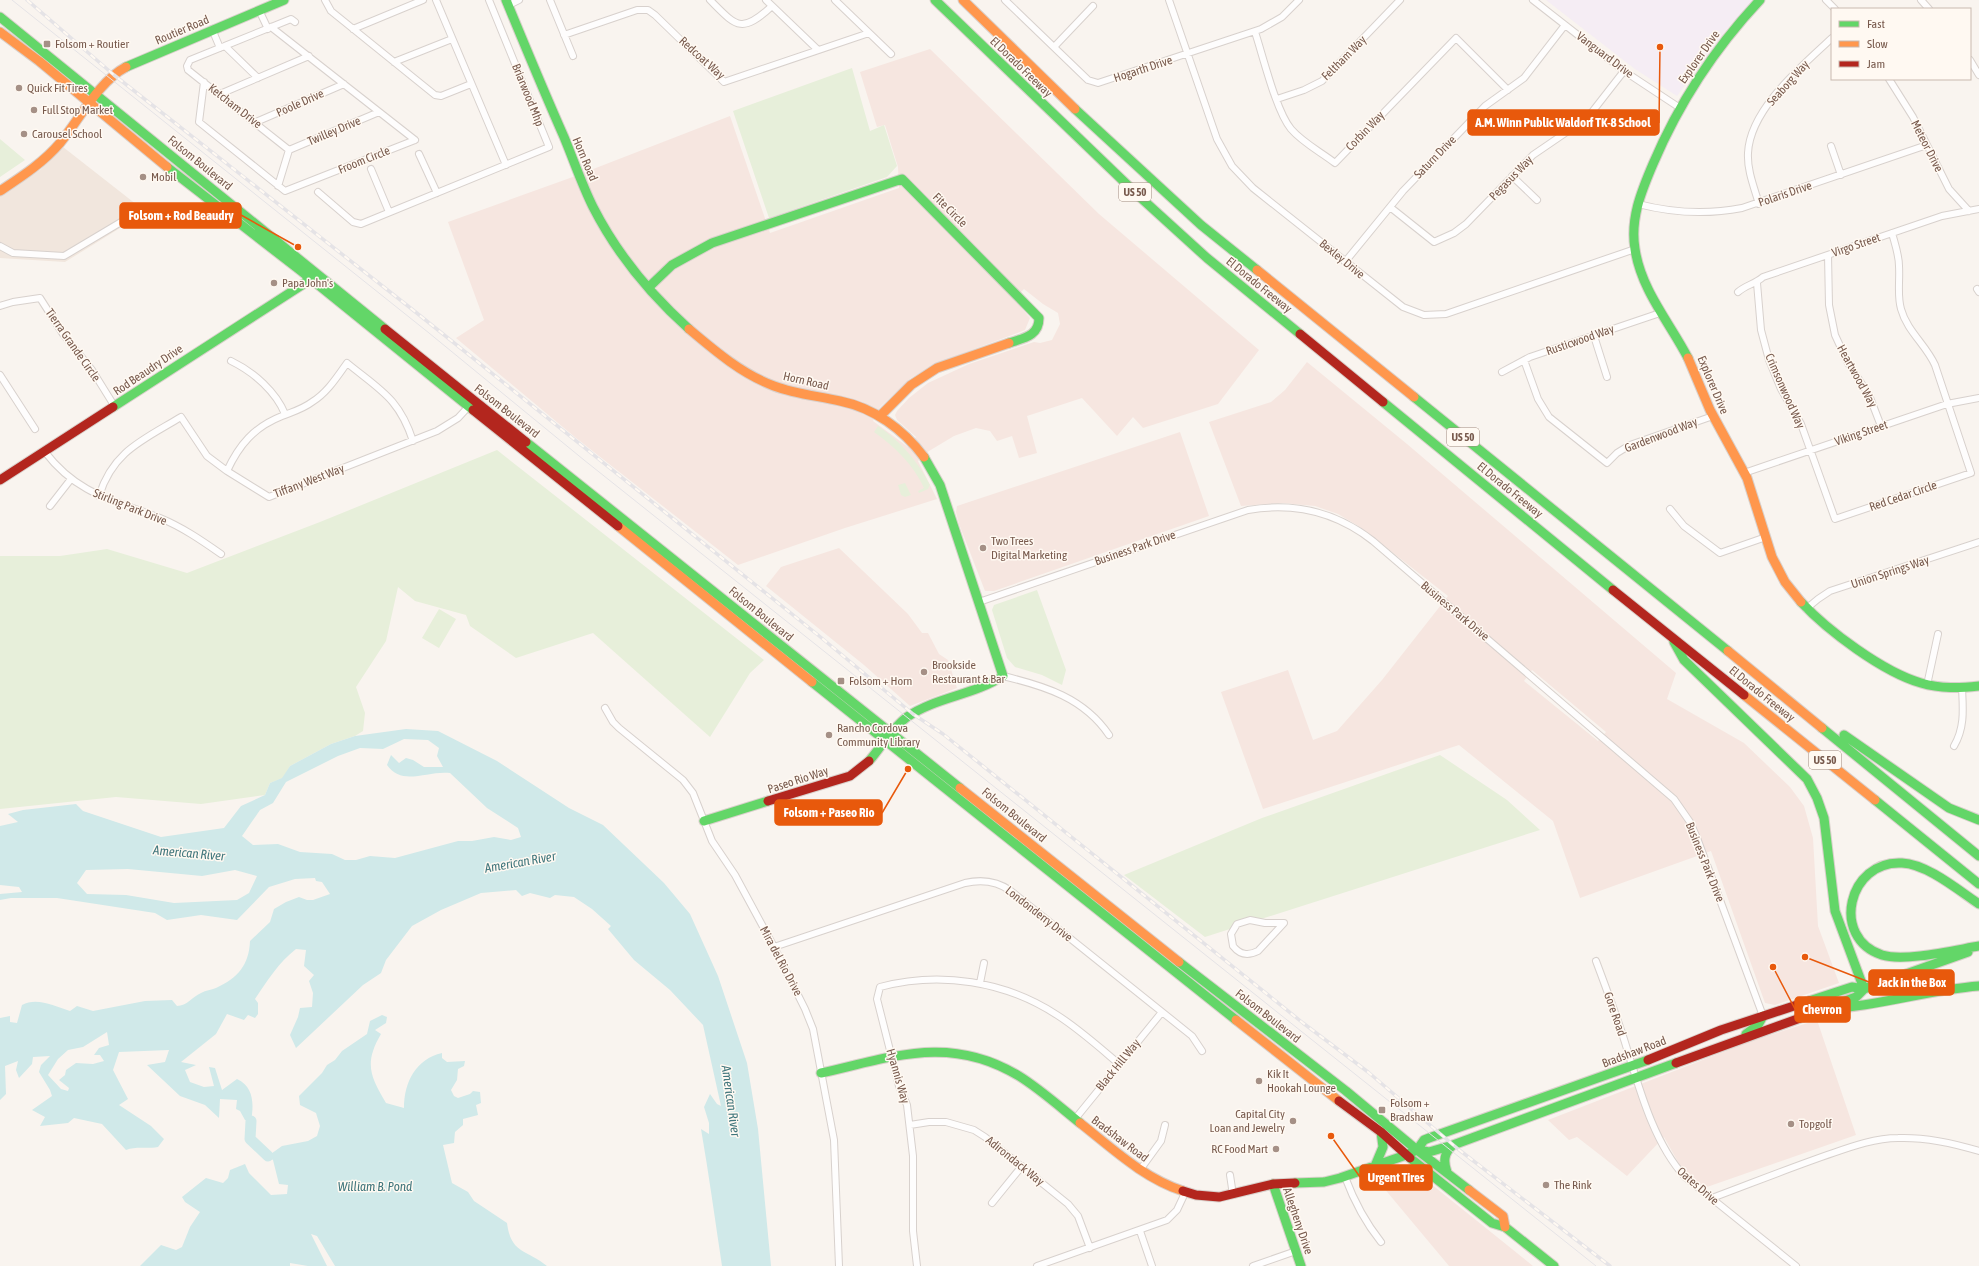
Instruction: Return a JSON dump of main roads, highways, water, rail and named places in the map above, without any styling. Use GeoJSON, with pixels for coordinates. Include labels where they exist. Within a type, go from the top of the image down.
{"type":"FeatureCollection","features":[{"type":"Feature","properties":{"kind":"main road","name":"Routier Road"},"geometry":{"type":"LineString","coordinates":[[0,191],[33,169],[50,154],[97,94],[110,79],[124,68],[212,29],[284,0]]}},
{"type":"Feature","properties":{"kind":"main road","name":"El Dorado Freeway"},"geometry":{"type":"LineString","coordinates":[[935,0],[1130,188],[1207,258],[1671,636],[1979,884]]}},
{"type":"Feature","properties":{"kind":"main road","name":"El Dorado Freeway"},"geometry":{"type":"LineString","coordinates":[[963,0],[1098,132],[1201,225],[1769,684],[1979,856]]}},
{"type":"Feature","properties":{"kind":"main road","name":"Explorer Drive"},"geometry":{"type":"LineString","coordinates":[[1760,0],[1715,53],[1680,108],[1656,155],[1638,204],[1634,228],[1635,249],[1647,287],[1660,313],[1690,360],[1713,416],[1744,472],[1766,537],[1783,579],[1806,609],[1885,669],[1912,681],[1927,685],[1962,688],[1979,686]]}},
{"type":"Feature","properties":{"kind":"main road","name":"Horn Road"},"geometry":{"type":"LineString","coordinates":[[508,2],[597,216],[629,264],[688,328],[714,349],[758,378],[788,391],[855,404],[880,416],[896,427],[918,447],[937,478],[1003,676],[994,683],[941,700],[923,709],[904,720],[892,733]]}},
{"type":"Feature","properties":{"kind":"main road","name":"Folsom Boulevard"},"geometry":{"type":"LineString","coordinates":[[0,17],[307,264],[313,276]]}},
{"type":"Feature","properties":{"kind":"main road"},"geometry":{"type":"LineString","coordinates":[[0,23],[9,29],[20,33]]}},
{"type":"Feature","properties":{"kind":"main road","name":"Folsom Boulevard"},"geometry":{"type":"LineString","coordinates":[[0,32],[39,61],[176,174],[313,276],[706,597],[1308,1077],[1381,1132],[1406,1155],[1492,1223],[1505,1227],[1554,1266]]}},
{"type":"Feature","properties":{"kind":"main road"},"geometry":{"type":"LineString","coordinates":[[176,174],[188,176],[207,190],[214,190]]}},
{"type":"Feature","properties":{"kind":"main road","name":"Fite Circle"},"geometry":{"type":"LineString","coordinates":[[649,286],[672,265],[712,243],[902,179],[1035,312],[1038,318],[1039,326],[1032,335],[937,368],[911,385],[880,416]]}},
{"type":"Feature","properties":{"kind":"main road","name":"Rod Beaudry Drive"},"geometry":{"type":"LineString","coordinates":[[0,480],[115,407],[188,357],[313,276]]}},
{"type":"Feature","properties":{"kind":"main road","name":"Folsom Boulevard"},"geometry":{"type":"LineString","coordinates":[[471,404],[749,619],[1195,975],[1346,1091],[1417,1150],[1503,1216],[1505,1227]]}},
{"type":"Feature","properties":{"kind":"main road"},"geometry":{"type":"LineString","coordinates":[[706,597],[711,596],[736,615],[749,619]]}},
{"type":"Feature","properties":{"kind":"main road"},"geometry":{"type":"LineString","coordinates":[[1671,636],[1684,660],[1807,779],[1818,798],[1824,818],[1836,911],[1864,989]]}},
{"type":"Feature","properties":{"kind":"main road"},"geometry":{"type":"LineString","coordinates":[[787,662],[798,663],[821,680],[826,681]]}},
{"type":"Feature","properties":{"kind":"main road"},"geometry":{"type":"LineString","coordinates":[[1769,684],[1949,808],[1979,820]]}},
{"type":"Feature","properties":{"kind":"main road"},"geometry":{"type":"LineString","coordinates":[[886,741],[892,733]]}},
{"type":"Feature","properties":{"kind":"main road","name":"Paseo Rio Way"},"geometry":{"type":"LineString","coordinates":[[704,821],[850,776],[864,767],[886,741]]}},
{"type":"Feature","properties":{"kind":"main road"},"geometry":{"type":"LineString","coordinates":[[982,818],[986,817],[995,821],[1022,843],[1028,842]]}},
{"type":"Feature","properties":{"kind":"main road"},"geometry":{"type":"LineString","coordinates":[[1979,904],[1948,883],[1917,867],[1902,863],[1887,864],[1873,870],[1861,879],[1853,892],[1850,907],[1851,923],[1858,936],[1867,947],[1882,955],[1897,957],[1979,947]]}},
{"type":"Feature","properties":{"kind":"main road","name":"Bradshaw Road"},"geometry":{"type":"LineString","coordinates":[[1417,1150],[1428,1152],[1453,1145],[1856,997],[1864,989],[1979,947]]}},
{"type":"Feature","properties":{"kind":"main road"},"geometry":{"type":"LineString","coordinates":[[1822,1009],[1842,1009],[1948,989],[1979,986]]}},
{"type":"Feature","properties":{"kind":"main road","name":"Bradshaw Road"},"geometry":{"type":"LineString","coordinates":[[821,1072],[913,1052],[944,1050],[984,1058],[1021,1077],[1140,1170],[1165,1185],[1186,1193],[1208,1196],[1233,1195],[1273,1184],[1324,1182],[1345,1177],[1417,1150],[1424,1140],[1632,1067],[1721,1030],[1852,987],[1864,989]]}},
{"type":"Feature","properties":{"kind":"main road"},"geometry":{"type":"LineString","coordinates":[[1721,1046],[1752,1031],[1758,1025],[1762,1016]]}},
{"type":"Feature","properties":{"kind":"main road"},"geometry":{"type":"LineString","coordinates":[[1375,1166],[1383,1147],[1381,1132]]}},
{"type":"Feature","properties":{"kind":"main road"},"geometry":{"type":"LineString","coordinates":[[1447,1172],[1443,1160],[1446,1152],[1453,1145]]}},
{"type":"Feature","properties":{"kind":"main road","name":"Allegheny Drive"},"geometry":{"type":"LineString","coordinates":[[1273,1184],[1301,1266]]}},
{"type":"Feature","properties":{"kind":"water","name":"American River"},"geometry":{"type":"Polygon","coordinates":[[[406,729],[438,731],[497,761],[569,808],[603,825],[664,883],[690,914],[718,976],[747,1063],[758,1129],[771,1266],[722,1266],[701,1129],[709,1134],[709,1123],[704,1107],[710,1094],[717,1104],[721,1106],[703,1025],[670,990],[634,960],[608,929],[611,926],[592,909],[574,897],[555,895],[550,898],[530,893],[522,896],[516,890],[481,893],[441,910],[412,926],[386,960],[381,973],[363,985],[296,1048],[290,1035],[298,1017],[300,1008],[312,1007],[313,993],[309,981],[314,975],[304,966],[306,950],[296,949],[279,966],[255,999],[258,1003],[258,1014],[255,1018],[248,1015],[244,1020],[227,1014],[216,1034],[181,1062],[196,1065],[185,1070],[190,1082],[204,1087],[214,1086],[209,1067],[215,1068],[222,1090],[237,1079],[243,1082],[250,1091],[252,1097],[251,1121],[245,1120],[240,1111],[236,1109],[237,1100],[220,1099],[219,1118],[205,1105],[180,1096],[147,1065],[165,1062],[169,1050],[119,1052],[113,1070],[128,1099],[119,1105],[151,1126],[164,1139],[158,1147],[134,1148],[126,1150],[102,1124],[74,1118],[68,1123],[40,1126],[45,1117],[32,1110],[52,1096],[39,1072],[41,1065],[50,1056],[33,1057],[32,1064],[19,1078],[16,1070],[18,1061],[5,1066],[6,1094],[0,1100],[0,1018],[10,1016],[10,1022],[17,1023],[22,1005],[34,1002],[46,1003],[70,1011],[77,1006],[93,1011],[145,1001],[172,1000],[177,1006],[184,1005],[203,992],[224,984],[241,970],[245,964],[250,941],[270,922],[274,909],[299,897],[307,900],[313,900],[330,894],[322,882],[316,881],[315,878],[295,879],[269,887],[237,920],[201,915],[167,920],[155,913],[57,898],[11,898],[0,900],[0,894],[22,892],[19,887],[0,885],[0,826],[18,822],[8,814],[23,810],[76,804],[83,811],[161,837],[224,828],[241,806],[265,795],[270,783],[282,778],[290,766],[331,744],[355,736],[406,729]],[[404,739],[383,749],[360,748],[338,756],[286,782],[273,803],[260,810],[242,836],[253,845],[278,844],[300,852],[332,854],[345,860],[356,860],[370,856],[395,858],[458,841],[472,841],[494,837],[511,840],[521,837],[518,828],[487,808],[450,773],[408,776],[393,772],[387,765],[391,755],[399,763],[406,758],[413,760],[424,767],[443,767],[437,756],[439,748],[428,740],[404,739]],[[128,869],[86,870],[77,883],[87,894],[126,895],[174,903],[237,900],[249,893],[257,876],[235,870],[202,876],[128,869]],[[107,1032],[83,1047],[68,1050],[58,1059],[48,1075],[61,1089],[68,1091],[69,1088],[59,1080],[65,1075],[66,1070],[76,1063],[93,1064],[104,1061],[100,1055],[94,1055],[99,1048],[109,1045],[107,1032]]]}},
{"type":"Feature","properties":{"kind":"water","name":"William B. Pond"},"geometry":{"type":"Polygon","coordinates":[[[382,1015],[387,1017],[386,1023],[375,1030],[381,1034],[372,1053],[371,1069],[376,1085],[386,1103],[404,1108],[406,1089],[409,1081],[413,1073],[425,1060],[442,1053],[442,1058],[447,1062],[465,1061],[464,1066],[458,1069],[457,1080],[451,1090],[454,1096],[458,1098],[470,1094],[473,1091],[480,1092],[481,1103],[476,1105],[478,1115],[463,1119],[463,1125],[455,1132],[454,1143],[443,1145],[452,1183],[468,1192],[474,1201],[507,1223],[509,1233],[516,1246],[547,1266],[335,1266],[317,1236],[311,1234],[327,1266],[308,1266],[290,1263],[290,1266],[140,1266],[161,1245],[176,1250],[182,1247],[190,1227],[200,1212],[185,1202],[182,1197],[206,1178],[223,1183],[228,1178],[230,1170],[245,1164],[249,1173],[271,1195],[287,1194],[288,1185],[279,1184],[273,1160],[268,1156],[282,1146],[308,1141],[317,1136],[320,1126],[316,1113],[300,1105],[299,1096],[342,1051],[367,1034],[370,1021],[382,1015]]]}},
{"type":"Feature","properties":{"kind":"waterway"},"geometry":{"type":"LineString","coordinates":[[251,1121],[250,1139],[268,1156]]}},
{"type":"Feature","properties":{"kind":"tram line"},"geometry":{"type":"LineString","coordinates":[[12,0],[429,333],[584,460],[1596,1266]]}},
{"type":"Feature","properties":{"kind":"railway"},"geometry":{"type":"LineString","coordinates":[[27,0],[114,75],[413,310],[818,635],[913,714],[943,734],[1303,1023],[1368,1072],[1458,1149],[1610,1266]]}},
{"type":"Feature","properties":{"kind":"place","name":"Folsom + Routier"},"geometry":{"type":"Point","coordinates":[47,44]}},
{"type":"Feature","properties":{"kind":"place","name":"A.M. Winn Public Waldorf TK-8 School"},"geometry":{"type":"Point","coordinates":[1660,47]}},
{"type":"Feature","properties":{"kind":"place","name":"Quick Fit Tires"},"geometry":{"type":"Point","coordinates":[19,88]}},
{"type":"Feature","properties":{"kind":"place","name":"Full Stop Market"},"geometry":{"type":"Point","coordinates":[34,110]}},
{"type":"Feature","properties":{"kind":"place","name":"Carousel School"},"geometry":{"type":"Point","coordinates":[24,134]}},
{"type":"Feature","properties":{"kind":"place","name":"Mobil"},"geometry":{"type":"Point","coordinates":[143,177]}},
{"type":"Feature","properties":{"kind":"place","name":"Folsom + Rod Beaudry"},"geometry":{"type":"Point","coordinates":[298,247]}},
{"type":"Feature","properties":{"kind":"place","name":"Papa John's"},"geometry":{"type":"Point","coordinates":[274,283]}},
{"type":"Feature","properties":{"kind":"place","name":"Two Trees Digital Marketing"},"geometry":{"type":"Point","coordinates":[983,548]}},
{"type":"Feature","properties":{"kind":"place","name":"Brookside Restaurant & Bar"},"geometry":{"type":"Point","coordinates":[924,672]}},
{"type":"Feature","properties":{"kind":"place","name":"Folsom + Horn"},"geometry":{"type":"Point","coordinates":[841,681]}},
{"type":"Feature","properties":{"kind":"place","name":"Rancho Cordova Community Library"},"geometry":{"type":"Point","coordinates":[829,735]}},
{"type":"Feature","properties":{"kind":"place","name":"Folsom + Paseo Rio"},"geometry":{"type":"Point","coordinates":[908,769]}},
{"type":"Feature","properties":{"kind":"place","name":"Jack in the Box"},"geometry":{"type":"Point","coordinates":[1805,957]}},
{"type":"Feature","properties":{"kind":"place","name":"Chevron"},"geometry":{"type":"Point","coordinates":[1773,967]}},
{"type":"Feature","properties":{"kind":"place","name":"Kik It Hookah Lounge"},"geometry":{"type":"Point","coordinates":[1259,1081]}},
{"type":"Feature","properties":{"kind":"place","name":"Folsom + Bradshaw"},"geometry":{"type":"Point","coordinates":[1382,1110]}},
{"type":"Feature","properties":{"kind":"place","name":"Capital City Loan and Jewelry"},"geometry":{"type":"Point","coordinates":[1293,1121]}},
{"type":"Feature","properties":{"kind":"place","name":"Topgolf"},"geometry":{"type":"Point","coordinates":[1791,1124]}},
{"type":"Feature","properties":{"kind":"place","name":"Urgent Tires"},"geometry":{"type":"Point","coordinates":[1331,1136]}},
{"type":"Feature","properties":{"kind":"place","name":"RC Food Mart"},"geometry":{"type":"Point","coordinates":[1276,1149]}},
{"type":"Feature","properties":{"kind":"place","name":"The Rink"},"geometry":{"type":"Point","coordinates":[1546,1185]}}]}
